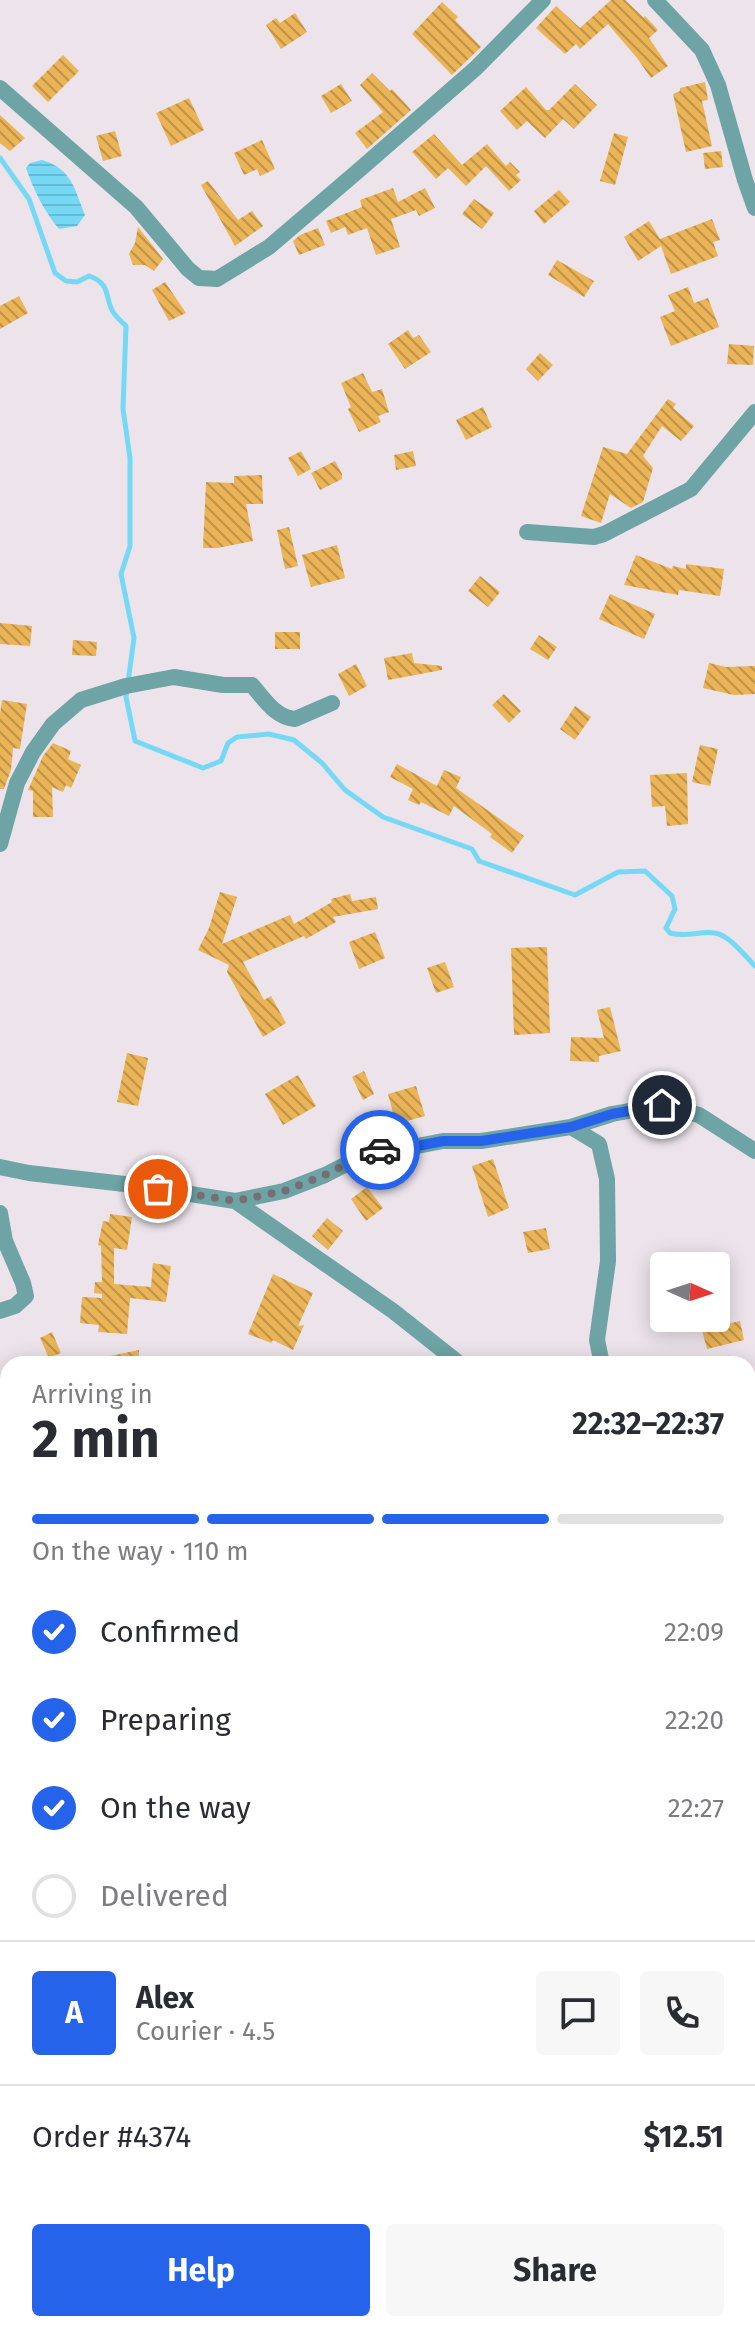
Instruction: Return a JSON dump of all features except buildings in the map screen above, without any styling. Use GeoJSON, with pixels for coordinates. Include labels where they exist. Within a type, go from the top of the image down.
{"type":"FeatureCollection","features":[{"type":"Feature","properties":{"kind":"street"},"geometry":{"type":"LineString","coordinates":[[0,88],[136,207],[188,269],[199,278],[217,279],[269,247],[358,171],[476,68],[543,0]]}},
{"type":"Feature","properties":{"kind":"street"},"geometry":{"type":"LineString","coordinates":[[655,0],[702,50],[718,85],[755,208]]}},
{"type":"Feature","properties":{"kind":"street"},"geometry":{"type":"LineString","coordinates":[[527,532],[594,537],[672,500],[691,489],[755,412]]}},
{"type":"Feature","properties":{"kind":"street"},"geometry":{"type":"LineString","coordinates":[[0,844],[17,783],[33,752],[53,724],[81,700],[126,686],[182,677],[223,685],[252,685],[275,711],[289,718],[295,719],[332,703]]}},
{"type":"Feature","properties":{"kind":"street"},"geometry":{"type":"LineString","coordinates":[[0,1167],[235,1201],[284,1191],[325,1175],[372,1151],[443,1141],[481,1141],[571,1127],[612,1114],[662,1105],[699,1115],[755,1151]]}},
{"type":"Feature","properties":{"kind":"street"},"geometry":{"type":"LineString","coordinates":[[571,1127],[599,1144],[607,1179],[608,1261],[597,1340],[600,1356]]}},
{"type":"Feature","properties":{"kind":"street"},"geometry":{"type":"LineString","coordinates":[[235,1201],[393,1311],[450,1356]]}},
{"type":"Feature","properties":{"kind":"street"},"geometry":{"type":"LineString","coordinates":[[0,1213],[5,1241],[26,1296],[15,1306],[0,1311]]}},
{"type":"Feature","properties":{"kind":"water"},"geometry":{"type":"Polygon","coordinates":[[[42,160],[60,169],[71,181],[85,215],[77,226],[59,229],[32,185],[26,168],[30,163],[42,160]]]}},
{"type":"Feature","properties":{"kind":"waterway"},"geometry":{"type":"LineString","coordinates":[[0,158],[29,199],[55,273],[66,281],[77,282],[89,276],[96,279],[104,287],[113,312],[126,326],[123,409],[130,458],[130,546],[121,574],[134,638],[126,697],[135,741],[203,768],[221,761],[228,743],[237,737],[269,734],[294,740],[322,763],[345,790],[383,817],[472,849],[479,861],[575,895],[618,872],[645,871],[672,896],[675,909],[666,928],[670,933],[710,932],[720,935],[755,966]]}},
{"type":"Feature","properties":{"kind":"way so far"},"geometry":{"type":"LineString","coordinates":[[158,1189],[235,1201],[284,1191],[380,1150]]}},
{"type":"Feature","properties":{"kind":"route"},"geometry":{"type":"LineString","coordinates":[[380,1150],[443,1141],[481,1141],[571,1127],[612,1114],[662,1105]]}}]}
